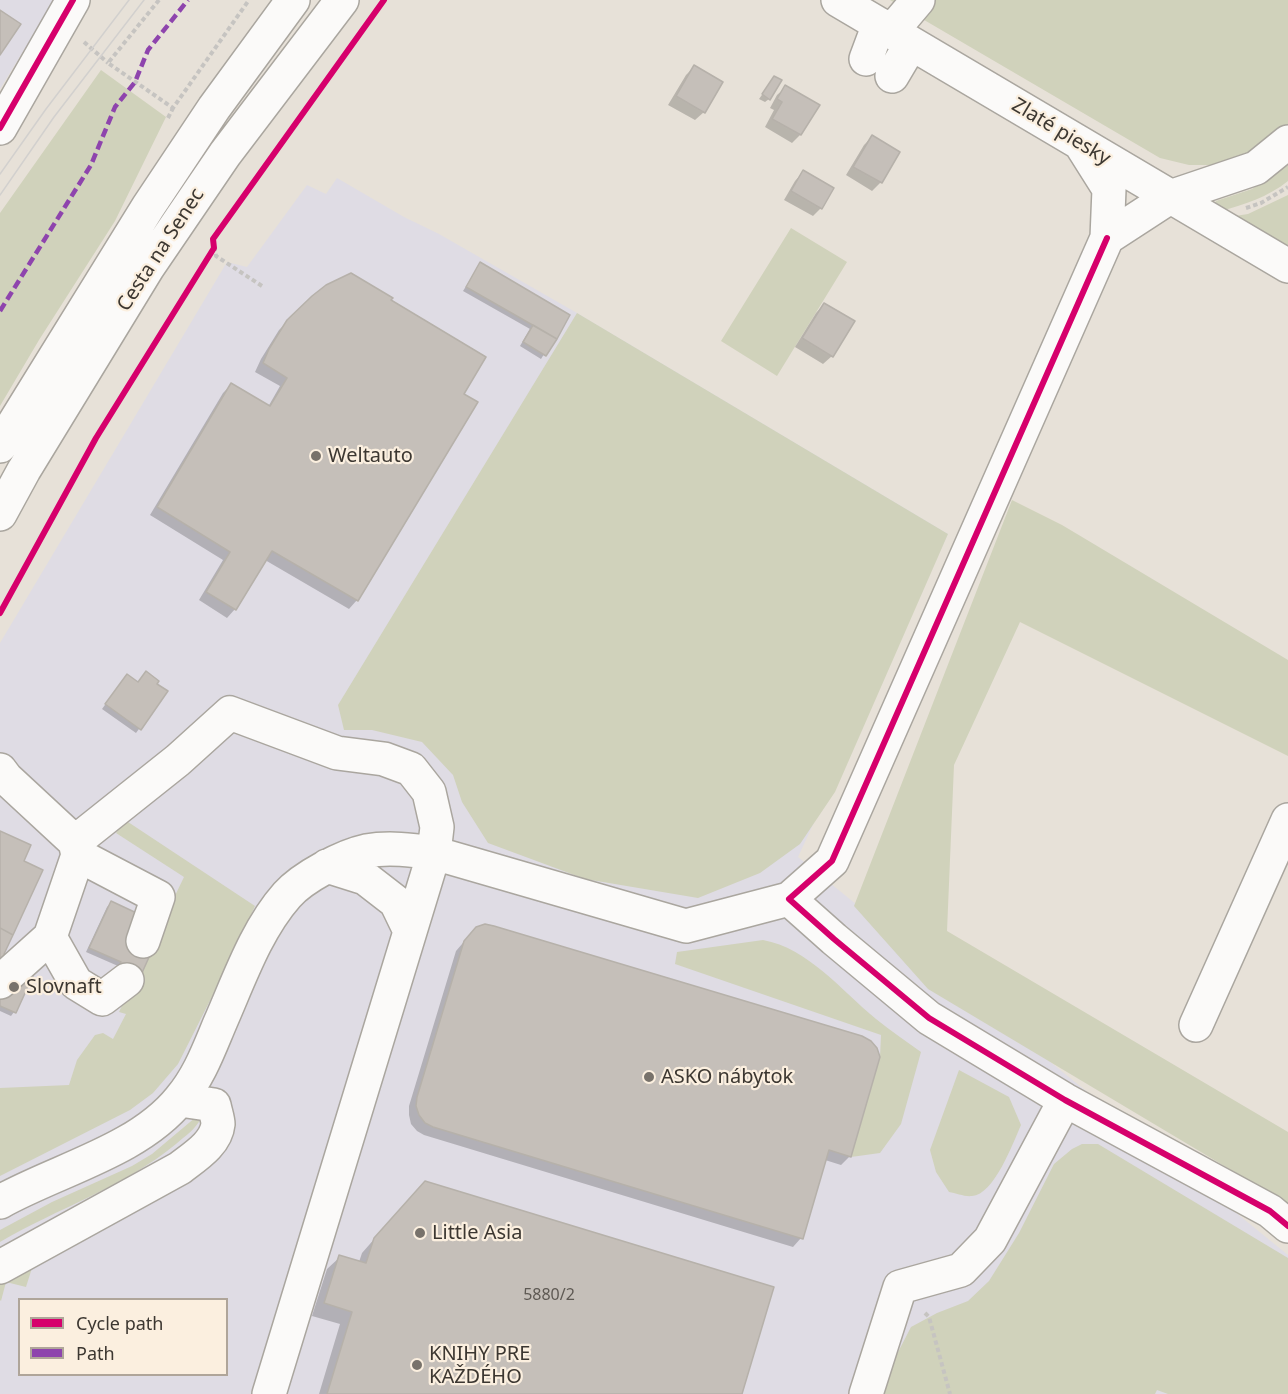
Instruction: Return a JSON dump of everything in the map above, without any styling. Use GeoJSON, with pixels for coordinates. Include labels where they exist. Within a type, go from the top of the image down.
{"type":"FeatureCollection","features":[{"type":"Feature","properties":{"kind":"main road"},"geometry":{"type":"LineString","coordinates":[[0,128],[73,0]]}},
{"type":"Feature","properties":{"kind":"main road","name":"Cesta na Senec"},"geometry":{"type":"LineString","coordinates":[[0,446],[155,197],[214,108],[293,0]]}},
{"type":"Feature","properties":{"kind":"main road","name":"Cesta na Senec"},"geometry":{"type":"LineString","coordinates":[[0,514],[24,470],[148,267],[225,154],[342,0]]}},
{"type":"Feature","properties":{"kind":"main road","name":"Zlaté piesky"},"geometry":{"type":"LineString","coordinates":[[838,0],[1288,266]]}},
{"type":"Feature","properties":{"kind":"main road"},"geometry":{"type":"LineString","coordinates":[[879,68],[894,33],[918,0]]}},
{"type":"Feature","properties":{"kind":"main road"},"geometry":{"type":"LineString","coordinates":[[1107,238],[1170,197],[1256,168],[1288,142]]}},
{"type":"Feature","properties":{"kind":"main road"},"geometry":{"type":"LineString","coordinates":[[0,1202],[136,1137],[159,1121],[180,1100],[197,1075],[264,930],[288,894],[327,866],[366,852],[399,849],[434,853],[686,926],[789,899],[832,861],[1107,238],[1109,189],[1080,143]]}},
{"type":"Feature","properties":{"kind":"main road"},"geometry":{"type":"LineString","coordinates":[[0,982],[50,937],[76,848],[230,713],[337,753],[384,759],[411,769],[429,792],[437,827],[434,853],[269,1394]]}},
{"type":"Feature","properties":{"kind":"main road"},"geometry":{"type":"LineString","coordinates":[[0,770],[76,848],[158,897],[143,941]]}},
{"type":"Feature","properties":{"kind":"main road"},"geometry":{"type":"LineString","coordinates":[[1196,1025],[1288,820]]}},
{"type":"Feature","properties":{"kind":"main road"},"geometry":{"type":"LineString","coordinates":[[327,866],[365,878],[396,902],[410,932]]}},
{"type":"Feature","properties":{"kind":"main road"},"geometry":{"type":"LineString","coordinates":[[789,899],[928,1018],[1065,1100],[1270,1211],[1288,1226]]}},
{"type":"Feature","properties":{"kind":"main road"},"geometry":{"type":"LineString","coordinates":[[50,937],[76,983],[102,999],[127,980]]}},
{"type":"Feature","properties":{"kind":"main road"},"geometry":{"type":"LineString","coordinates":[[0,1267],[180,1168],[202,1150],[213,1139],[218,1124],[214,1105],[180,1100]]}},
{"type":"Feature","properties":{"kind":"main road"},"geometry":{"type":"LineString","coordinates":[[866,1394],[900,1287],[961,1270],[990,1240],[1065,1100]]}},
{"type":"Feature","properties":{"kind":"path"},"geometry":{"type":"LineString","coordinates":[[108,63],[159,0]]}},
{"type":"Feature","properties":{"kind":"path"},"geometry":{"type":"LineString","coordinates":[[79,38],[108,63],[173,108],[249,0]]}},
{"type":"Feature","properties":{"kind":"path"},"geometry":{"type":"LineString","coordinates":[[262,286],[216,256],[213,239],[291,131]]}},
{"type":"Feature","properties":{"kind":"path"},"geometry":{"type":"LineString","coordinates":[[925,1313],[929,1317],[950,1394]]}},
{"type":"Feature","properties":{"kind":"shaded area"},"geometry":{"type":"Polygon","coordinates":[[[0,0],[55,0],[0,89],[0,0]]]}},
{"type":"Feature","properties":{"kind":"shaded area"},"geometry":{"type":"Polygon","coordinates":[[[337,178],[577,313],[948,534],[798,857],[1288,1255],[1288,1394],[0,1394],[0,643],[227,262],[247,267],[307,185],[326,194],[337,178]]]}},
{"type":"Feature","properties":{"kind":"green space"},"geometry":{"type":"Polygon","coordinates":[[[890,0],[1288,0],[1288,124],[1270,143],[1258,151],[1218,165],[1189,165],[1160,158],[890,0]]]}},
{"type":"Feature","properties":{"kind":"green space"},"geometry":{"type":"Polygon","coordinates":[[[101,70],[166,117],[115,221],[0,406],[0,213],[101,70]]]}},
{"type":"Feature","properties":{"kind":"green space"},"geometry":{"type":"Polygon","coordinates":[[[1288,165],[1288,181],[1272,192],[1220,211],[1213,207],[1216,201],[1252,189],[1288,165]]]}},
{"type":"Feature","properties":{"kind":"green space"},"geometry":{"type":"Polygon","coordinates":[[[1288,195],[1288,252],[1229,217],[1248,214],[1288,195]]]}},
{"type":"Feature","properties":{"kind":"green space"},"geometry":{"type":"Polygon","coordinates":[[[791,228],[847,262],[777,376],[721,341],[791,228]]]}},
{"type":"Feature","properties":{"kind":"green space"},"geometry":{"type":"Polygon","coordinates":[[[577,313],[948,534],[835,792],[800,844],[760,873],[698,898],[585,879],[488,843],[462,802],[453,775],[422,742],[372,730],[344,730],[338,705],[577,313]]]}},
{"type":"Feature","properties":{"kind":"green space"},"geometry":{"type":"Polygon","coordinates":[[[1012,500],[1062,525],[1288,660],[1288,756],[1020,622],[954,765],[947,931],[1288,1132],[1288,1204],[928,989],[854,906],[1012,500]]]}},
{"type":"Feature","properties":{"kind":"green space"},"geometry":{"type":"Polygon","coordinates":[[[125,820],[255,906],[178,1064],[153,1093],[130,1110],[0,1176],[0,1088],[69,1085],[77,1060],[95,1035],[103,1033],[113,1039],[126,1014],[119,1012],[184,877],[116,833],[125,820]]]}},
{"type":"Feature","properties":{"kind":"green space"},"geometry":{"type":"Polygon","coordinates":[[[763,940],[795,952],[810,961],[876,1019],[921,1052],[901,1124],[880,1153],[851,1157],[880,1057],[881,1035],[675,964],[677,952],[763,940]]]}},
{"type":"Feature","properties":{"kind":"green space"},"geometry":{"type":"Polygon","coordinates":[[[959,1070],[1009,1097],[1021,1125],[995,1178],[988,1187],[972,1196],[949,1192],[936,1172],[930,1150],[959,1070]]]}},
{"type":"Feature","properties":{"kind":"green space"},"geometry":{"type":"Polygon","coordinates":[[[196,1117],[201,1118],[190,1132],[135,1173],[0,1242],[0,1230],[52,1202],[132,1166],[152,1154],[196,1117]]]}},
{"type":"Feature","properties":{"kind":"green space"},"geometry":{"type":"Polygon","coordinates":[[[1082,1144],[1098,1144],[1288,1258],[1288,1394],[1168,1394],[1157,1390],[1155,1394],[884,1394],[896,1356],[911,1327],[937,1313],[968,1301],[989,1281],[1019,1233],[1054,1164],[1082,1144]]]}},
{"type":"Feature","properties":{"kind":"green space"},"geometry":{"type":"Polygon","coordinates":[[[32,1268],[26,1287],[6,1282],[1,1301],[0,1279],[32,1268]]]}},
{"type":"Feature","properties":{"kind":"building"},"geometry":{"type":"Polygon","coordinates":[[[0,10],[21,24],[0,55],[0,10]]]}},
{"type":"Feature","properties":{"kind":"building"},"geometry":{"type":"Polygon","coordinates":[[[694,65],[723,82],[705,113],[676,96],[694,65]]]}},
{"type":"Feature","properties":{"kind":"building"},"geometry":{"type":"Polygon","coordinates":[[[774,76],[782,80],[770,100],[762,94],[774,76]]]}},
{"type":"Feature","properties":{"kind":"building"},"geometry":{"type":"Polygon","coordinates":[[[785,85],[820,105],[801,135],[772,119],[782,102],[777,99],[785,85]]]}},
{"type":"Feature","properties":{"kind":"building"},"geometry":{"type":"Polygon","coordinates":[[[872,135],[900,152],[882,183],[853,167],[872,135]]]}},
{"type":"Feature","properties":{"kind":"building"},"geometry":{"type":"Polygon","coordinates":[[[803,170],[834,188],[822,209],[791,191],[803,170]]]}},
{"type":"Feature","properties":{"kind":"building"},"geometry":{"type":"Polygon","coordinates":[[[480,262],[570,315],[557,339],[466,287],[480,262]]]}},
{"type":"Feature","properties":{"kind":"building","name":"Weltauto"},"geometry":{"type":"Polygon","coordinates":[[[351,273],[486,357],[464,394],[478,402],[358,601],[272,551],[236,610],[206,592],[230,552],[157,507],[231,383],[270,406],[287,378],[263,363],[269,349],[287,320],[312,296],[326,285],[351,273]]]}},
{"type":"Feature","properties":{"kind":"building"},"geometry":{"type":"Polygon","coordinates":[[[824,303],[855,321],[833,357],[802,338],[824,303]]]}},
{"type":"Feature","properties":{"kind":"building"},"geometry":{"type":"Polygon","coordinates":[[[533,325],[557,339],[546,356],[523,342],[533,325]]]}},
{"type":"Feature","properties":{"kind":"building"},"geometry":{"type":"Polygon","coordinates":[[[146,671],[159,681],[157,684],[168,691],[141,730],[105,704],[127,674],[138,682],[146,671]]]}},
{"type":"Feature","properties":{"kind":"building"},"geometry":{"type":"Polygon","coordinates":[[[0,831],[31,845],[24,861],[43,870],[13,935],[0,928],[0,831]]]}},
{"type":"Feature","properties":{"kind":"building"},"geometry":{"type":"Polygon","coordinates":[[[111,901],[143,916],[154,946],[137,984],[115,975],[121,962],[89,948],[111,901]]]}},
{"type":"Feature","properties":{"kind":"building","name":"ASKO nábytok"},"geometry":{"type":"Polygon","coordinates":[[[485,924],[862,1036],[871,1041],[880,1057],[851,1157],[829,1150],[803,1239],[425,1123],[416,1106],[417,1097],[464,941],[476,927],[485,924]]]}},
{"type":"Feature","properties":{"kind":"building","name":"Slovnaft"},"geometry":{"type":"Polygon","coordinates":[[[0,928],[13,935],[4,954],[36,969],[16,1013],[0,1006],[0,928]]]}},
{"type":"Feature","properties":{"kind":"building"},"geometry":{"type":"Polygon","coordinates":[[[425,1181],[774,1287],[742,1394],[327,1394],[352,1312],[324,1303],[339,1255],[366,1263],[374,1238],[425,1181]]]}},
{"type":"Feature","properties":{"kind":"tram line"},"geometry":{"type":"LineString","coordinates":[[0,174],[129,0]]}},
{"type":"Feature","properties":{"kind":"tram line"},"geometry":{"type":"LineString","coordinates":[[0,195],[54,117],[144,0]]}},
{"type":"Feature","properties":{"kind":"marked path"},"geometry":{"type":"LineString","coordinates":[[0,311],[91,165],[115,107],[135,82],[148,50],[188,0]]}},
{"type":"Feature","properties":{"kind":"cycle path"},"geometry":{"type":"LineString","coordinates":[[0,128],[73,0]]}},
{"type":"Feature","properties":{"kind":"cycle path"},"geometry":{"type":"LineString","coordinates":[[0,613],[96,438],[214,248],[213,239],[384,0]]}},
{"type":"Feature","properties":{"kind":"cycle path"},"geometry":{"type":"LineString","coordinates":[[1107,238],[832,861],[789,899],[929,1018],[1065,1100],[1270,1211],[1288,1226]]}},
{"type":"Feature","properties":{"kind":"place","name":"Weltauto"},"geometry":{"type":"Point","coordinates":[316,456]}},
{"type":"Feature","properties":{"kind":"place","name":"Slovnaft"},"geometry":{"type":"Point","coordinates":[14,987]}},
{"type":"Feature","properties":{"kind":"place","name":"ASKO nábytok"},"geometry":{"type":"Point","coordinates":[649,1077]}},
{"type":"Feature","properties":{"kind":"place","name":"Little Asia"},"geometry":{"type":"Point","coordinates":[420,1233]}},
{"type":"Feature","properties":{"kind":"place","name":"KNIHY PRE KAŽDÉHO"},"geometry":{"type":"Point","coordinates":[417,1365]}}]}
